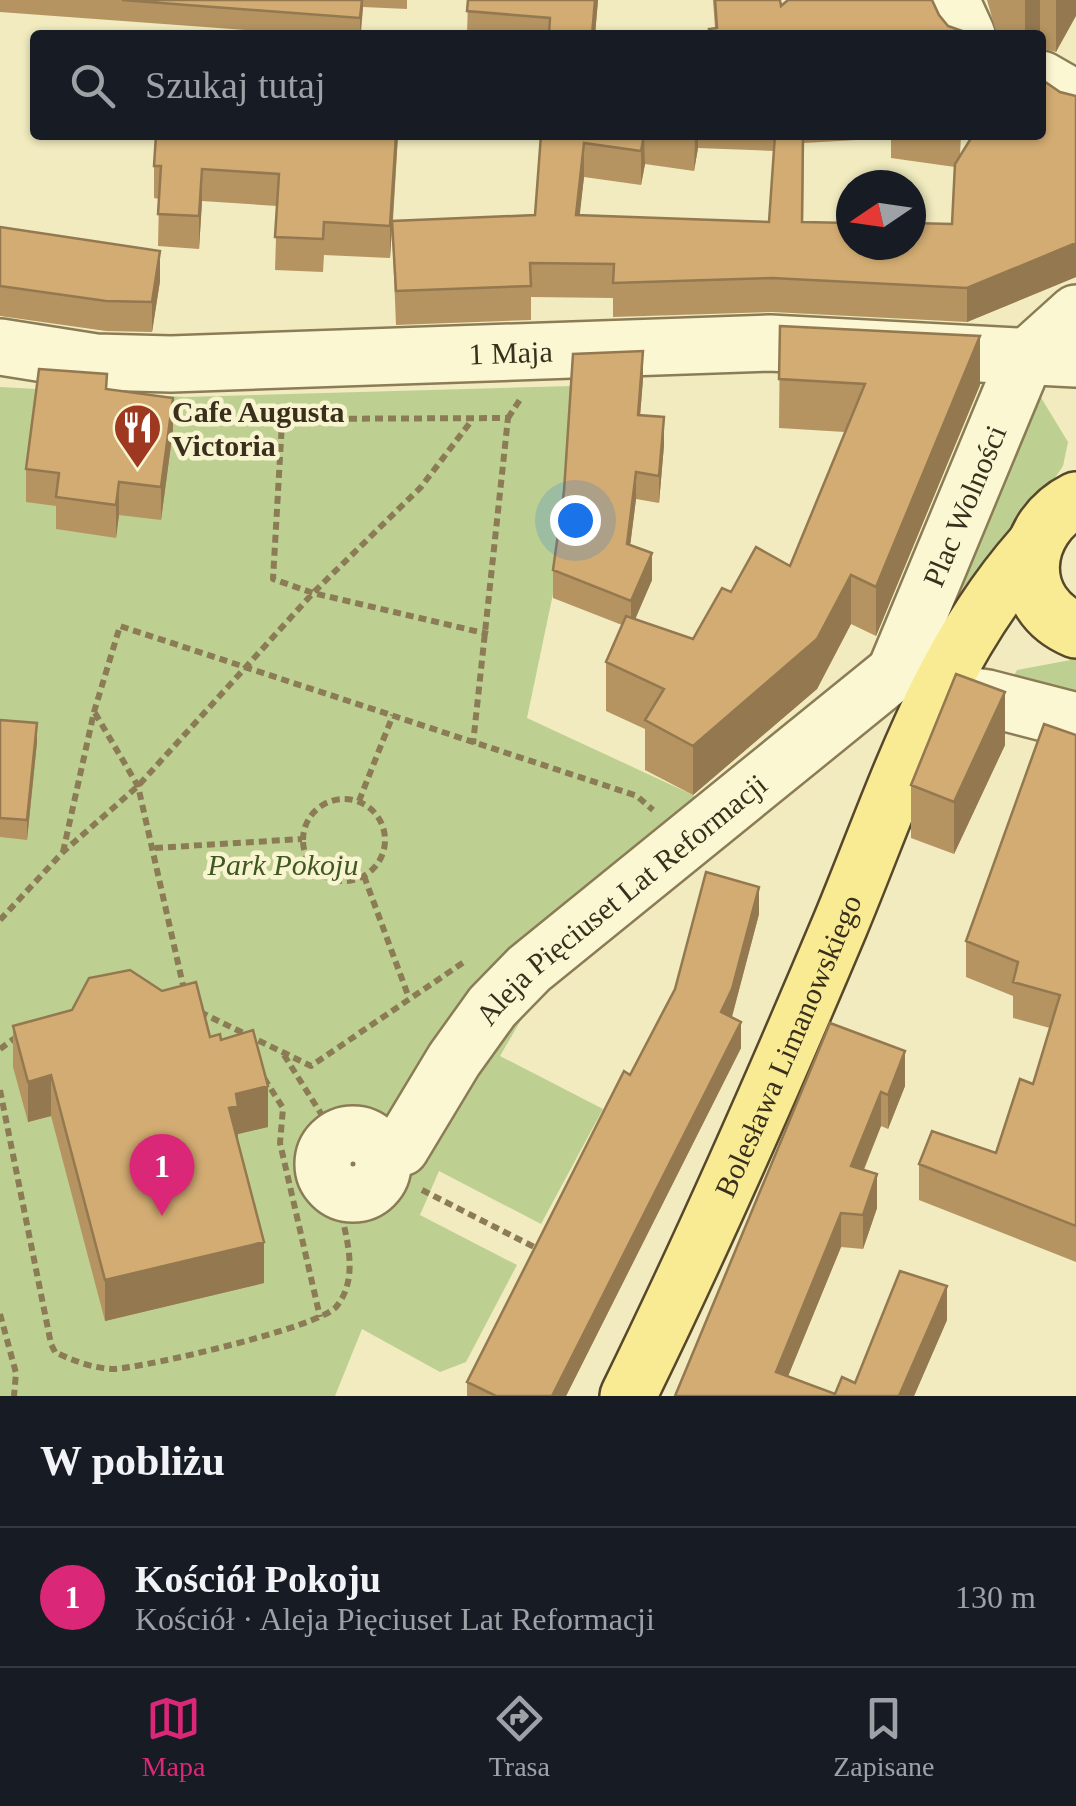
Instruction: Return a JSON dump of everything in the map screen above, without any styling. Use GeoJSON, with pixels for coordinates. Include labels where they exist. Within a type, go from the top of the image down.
{"type":"FeatureCollection","features":[{"type":"Feature","properties":{"kind":"main road","name":"Plac Wolności"},"geometry":{"type":"LineString","coordinates":[[916,682],[983,608],[1060,510]]}},
{"type":"Feature","properties":{"kind":"main road"},"geometry":{"type":"LineString","coordinates":[[916,682],[998,640],[1064,623],[1032,586],[1060,510]]}},
{"type":"Feature","properties":{"kind":"main road","name":"Bolesława Limanowskiego"},"geometry":{"type":"LineString","coordinates":[[628,1396],[797,1026],[916,682]]}},
{"type":"Feature","properties":{"kind":"street"},"geometry":{"type":"LineString","coordinates":[[951,0],[965,30]]}},
{"type":"Feature","properties":{"kind":"street"},"geometry":{"type":"LineString","coordinates":[[1046,82],[1076,99]]}},
{"type":"Feature","properties":{"kind":"street","name":"Plac Wolności"},"geometry":{"type":"LineString","coordinates":[[916,682],[1050,358],[1076,313]]}},
{"type":"Feature","properties":{"kind":"street","name":"1 Maja"},"geometry":{"type":"LineString","coordinates":[[0,347],[95,362],[171,364],[770,343],[1050,358]]}},
{"type":"Feature","properties":{"kind":"street"},"geometry":{"type":"LineString","coordinates":[[1050,358],[1058,378],[1076,398]]}},
{"type":"Feature","properties":{"kind":"street"},"geometry":{"type":"LineString","coordinates":[[916,682],[1076,721]]}},
{"type":"Feature","properties":{"kind":"street","name":"Aleja Pięciuset Lat Reformacji"},"geometry":{"type":"LineString","coordinates":[[360,1163],[400,1148],[473,1033],[528,969],[916,682]]}},
{"type":"Feature","properties":{"kind":"path"},"geometry":{"type":"LineString","coordinates":[[283,401],[274,579],[313,593],[488,634]]}},
{"type":"Feature","properties":{"kind":"path"},"geometry":{"type":"LineString","coordinates":[[284,419],[508,418],[488,634],[473,744]]}},
{"type":"Feature","properties":{"kind":"path"},"geometry":{"type":"LineString","coordinates":[[0,920],[62,852],[138,786],[313,593],[421,488],[472,420]]}},
{"type":"Feature","properties":{"kind":"path"},"geometry":{"type":"LineString","coordinates":[[62,852],[94,712],[120,626],[637,796],[660,818]]}},
{"type":"Feature","properties":{"kind":"path"},"geometry":{"type":"LineString","coordinates":[[94,712],[138,786],[155,848],[187,1010],[227,1024],[311,1066],[474,955]]}},
{"type":"Feature","properties":{"kind":"path"},"geometry":{"type":"LineString","coordinates":[[360,801],[393,715]]}},
{"type":"Feature","properties":{"kind":"path"},"geometry":{"type":"LineString","coordinates":[[333,799],[360,801],[380,818],[386,844],[374,868],[364,876],[336,880],[322,875],[305,854],[302,840],[311,814],[333,799]]}},
{"type":"Feature","properties":{"kind":"path"},"geometry":{"type":"LineString","coordinates":[[155,848],[302,840]]}},
{"type":"Feature","properties":{"kind":"path"},"geometry":{"type":"LineString","coordinates":[[364,876],[409,998]]}},
{"type":"Feature","properties":{"kind":"path"},"geometry":{"type":"LineString","coordinates":[[227,1024],[238,1039]]}},
{"type":"Feature","properties":{"kind":"path"},"geometry":{"type":"LineString","coordinates":[[0,1049],[31,1032]]}},
{"type":"Feature","properties":{"kind":"path"},"geometry":{"type":"LineString","coordinates":[[282,1052],[360,1163],[546,1252]]}},
{"type":"Feature","properties":{"kind":"path"},"geometry":{"type":"LineString","coordinates":[[259,1070],[283,1108],[280,1143],[320,1317]]}},
{"type":"Feature","properties":{"kind":"path"},"geometry":{"type":"LineString","coordinates":[[0,1090],[54,1352],[112,1369],[266,1336],[335,1308],[348,1283],[360,1163]]}},
{"type":"Feature","properties":{"kind":"path"},"geometry":{"type":"LineString","coordinates":[[0,1314],[16,1373],[14,1396]]}},
{"type":"Feature","properties":{"kind":"green space","name":"Park Pokoju"},"geometry":{"type":"Polygon","coordinates":[[[572,386],[558,570],[527,718],[693,795],[742,835],[557,958],[500,1056],[603,1109],[541,1224],[439,1171],[420,1215],[517,1265],[466,1362],[440,1372],[362,1329],[335,1396],[0,1396],[0,387],[185,397],[572,386]]]}},
{"type":"Feature","properties":{"kind":"green space"},"geometry":{"type":"Polygon","coordinates":[[[1037,391],[1068,442],[1063,466],[972,602],[932,631],[1037,391]]]}},
{"type":"Feature","properties":{"kind":"green space"},"geometry":{"type":"Polygon","coordinates":[[[1076,659],[1076,707],[1012,679],[1017,670],[1076,659]]]}},
{"type":"Feature","properties":{"kind":"building"},"geometry":{"type":"Polygon","coordinates":[[[122,0],[362,0],[360,18],[122,0]]]}},
{"type":"Feature","properties":{"kind":"building"},"geometry":{"type":"Polygon","coordinates":[[[468,0],[595,0],[592,30],[549,30],[550,18],[467,11],[468,0]]]}},
{"type":"Feature","properties":{"kind":"building"},"geometry":{"type":"Polygon","coordinates":[[[715,0],[780,0],[781,6],[788,0],[932,0],[948,26],[959,30],[709,30],[717,28],[715,0]]]}},
{"type":"Feature","properties":{"kind":"building"},"geometry":{"type":"Polygon","coordinates":[[[1046,82],[1076,96],[1076,243],[967,288],[772,278],[613,283],[614,264],[530,263],[531,286],[396,291],[392,221],[535,215],[541,140],[643,140],[641,151],[584,143],[576,215],[769,222],[775,140],[803,140],[802,222],[836,223],[836,260],[926,260],[926,223],[952,224],[955,164],[970,140],[1046,140],[1046,82]]]}},
{"type":"Feature","properties":{"kind":"building"},"geometry":{"type":"Polygon","coordinates":[[[156,140],[396,140],[390,226],[324,222],[323,239],[275,237],[279,174],[202,169],[199,216],[158,214],[161,166],[154,166],[156,140]]]}},
{"type":"Feature","properties":{"kind":"building"},"geometry":{"type":"Polygon","coordinates":[[[0,227],[160,251],[152,302],[106,301],[0,286],[0,227]]]}},
{"type":"Feature","properties":{"kind":"building"},"geometry":{"type":"Polygon","coordinates":[[[780,326],[980,336],[876,587],[851,575],[817,639],[693,746],[645,720],[664,689],[606,662],[626,616],[693,639],[722,588],[731,592],[756,547],[790,566],[865,384],[779,379],[780,326]]]}},
{"type":"Feature","properties":{"kind":"building"},"geometry":{"type":"Polygon","coordinates":[[[643,351],[638,415],[664,417],[659,476],[636,472],[627,544],[652,553],[631,601],[553,570],[564,491],[573,354],[643,351]]]}},
{"type":"Feature","properties":{"kind":"building"},"geometry":{"type":"Polygon","coordinates":[[[39,369],[107,374],[106,389],[173,398],[161,487],[119,482],[116,505],[56,497],[59,473],[26,469],[39,369]]]}},
{"type":"Feature","properties":{"kind":"building"},"geometry":{"type":"Polygon","coordinates":[[[956,674],[1005,692],[954,802],[911,785],[956,674]]]}},
{"type":"Feature","properties":{"kind":"building"},"geometry":{"type":"Polygon","coordinates":[[[0,720],[37,723],[27,820],[0,818],[0,720]]]}},
{"type":"Feature","properties":{"kind":"building"},"geometry":{"type":"Polygon","coordinates":[[[1044,724],[1076,735],[1076,1226],[919,1164],[932,1131],[996,1153],[1020,1079],[1033,1084],[1060,995],[1013,982],[1018,962],[966,941],[1044,724]]]}},
{"type":"Feature","properties":{"kind":"building"},"geometry":{"type":"Polygon","coordinates":[[[706,872],[759,887],[732,989],[721,1012],[741,1022],[552,1396],[496,1396],[467,1382],[624,1071],[630,1075],[675,989],[706,872]]]}},
{"type":"Feature","properties":{"kind":"building"},"geometry":{"type":"Polygon","coordinates":[[[130,970],[162,991],[196,982],[210,1037],[220,1034],[221,1040],[253,1030],[268,1086],[236,1094],[238,1106],[229,1108],[264,1242],[105,1280],[51,1075],[28,1082],[13,1026],[72,1010],[89,978],[130,970]]]}},
{"type":"Feature","properties":{"kind":"building"},"geometry":{"type":"Polygon","coordinates":[[[830,1023],[905,1051],[888,1095],[881,1092],[851,1166],[877,1174],[863,1215],[841,1213],[776,1372],[835,1394],[842,1377],[855,1383],[900,1271],[947,1286],[899,1396],[675,1396],[830,1023]]]}},
{"type":"Feature","properties":{"kind":"place","name":"Cafe Augusta Victoria"},"geometry":{"type":"Point","coordinates":[137,470]}},
{"type":"Feature","properties":{"kind":"place","name":"Kościół Pokoju"},"geometry":{"type":"Point","coordinates":[162,1216]}}]}
